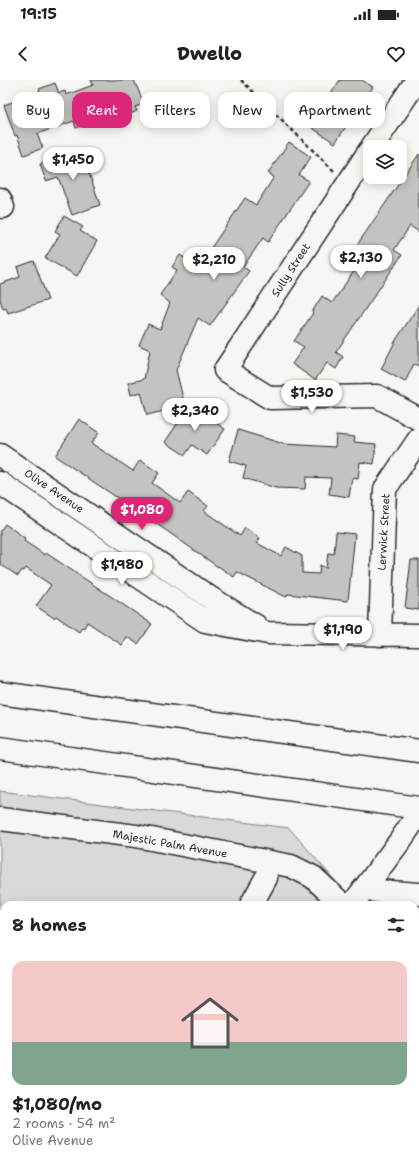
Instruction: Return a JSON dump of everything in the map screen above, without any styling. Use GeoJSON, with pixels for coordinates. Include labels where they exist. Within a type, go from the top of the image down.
{"type":"FeatureCollection","features":[{"type":"Feature","properties":{"kind":"main road"},"geometry":{"type":"LineString","coordinates":[[377,140],[417,80]]}},
{"type":"Feature","properties":{"kind":"main road","name":"Sully Street"},"geometry":{"type":"LineString","coordinates":[[363,161],[225,370],[270,398],[377,396],[419,419]]}},
{"type":"Feature","properties":{"kind":"main road","name":"Lerwick Street"},"geometry":{"type":"LineString","coordinates":[[380,634],[385,489],[419,439]]}},
{"type":"Feature","properties":{"kind":"main road","name":"Olive Avenue"},"geometry":{"type":"LineString","coordinates":[[0,455],[212,599],[268,633]]}},
{"type":"Feature","properties":{"kind":"main road"},"geometry":{"type":"LineString","coordinates":[[0,483],[205,621],[268,633],[419,635]]}},
{"type":"Feature","properties":{"kind":"main road"},"geometry":{"type":"LineString","coordinates":[[0,693],[419,751]]}},
{"type":"Feature","properties":{"kind":"main road"},"geometry":{"type":"LineString","coordinates":[[0,748],[419,808]]}},
{"type":"Feature","properties":{"kind":"main road"},"geometry":{"type":"LineString","coordinates":[[358,897],[419,813]]}},
{"type":"Feature","properties":{"kind":"main road","name":"Majestic Palm Avenue"},"geometry":{"type":"LineString","coordinates":[[0,819],[136,836],[291,866],[313,877],[337,899]]}},
{"type":"Feature","properties":{"kind":"main road"},"geometry":{"type":"LineString","coordinates":[[253,901],[266,878]]}},
{"type":"Feature","properties":{"kind":"main road"},"geometry":{"type":"LineString","coordinates":[[358,897],[419,894]]}},
{"type":"Feature","properties":{"kind":"path"},"geometry":{"type":"LineString","coordinates":[[241,80],[348,184]]}},
{"type":"Feature","properties":{"kind":"shaded area"},"geometry":{"type":"Polygon","coordinates":[[[0,791],[289,828],[345,892],[339,901],[0,901],[0,791]]]}},
{"type":"Feature","properties":{"kind":"building"},"geometry":{"type":"Polygon","coordinates":[[[91,80],[134,80],[140,94],[140,105],[135,107],[137,111],[132,113],[132,92],[74,92],[93,85],[91,80]]]}},
{"type":"Feature","properties":{"kind":"building"},"geometry":{"type":"Polygon","coordinates":[[[340,80],[362,80],[373,87],[370,92],[332,92],[340,80]]]}},
{"type":"Feature","properties":{"kind":"building"},"geometry":{"type":"Polygon","coordinates":[[[55,83],[59,92],[40,92],[39,89],[55,83]]]}},
{"type":"Feature","properties":{"kind":"building"},"geometry":{"type":"Polygon","coordinates":[[[65,91],[66,95],[72,93],[72,122],[64,125],[64,92],[62,92],[65,91]]]}},
{"type":"Feature","properties":{"kind":"building"},"geometry":{"type":"Polygon","coordinates":[[[12,102],[12,128],[4,105],[12,102]]]}},
{"type":"Feature","properties":{"kind":"building"},"geometry":{"type":"Polygon","coordinates":[[[12,128],[54,128],[37,134],[43,148],[24,155],[17,135],[15,136],[12,128]]]}},
{"type":"Feature","properties":{"kind":"building"},"geometry":{"type":"Polygon","coordinates":[[[312,128],[345,128],[335,143],[312,128]]]}},
{"type":"Feature","properties":{"kind":"building"},"geometry":{"type":"Polygon","coordinates":[[[289,142],[311,157],[299,175],[309,181],[268,242],[263,238],[243,267],[249,271],[210,326],[198,318],[176,370],[185,406],[147,415],[141,392],[131,395],[128,383],[144,379],[150,350],[139,345],[148,324],[160,329],[170,303],[160,295],[177,270],[172,267],[180,255],[198,267],[245,198],[256,205],[274,177],[268,173],[289,142]]]}},
{"type":"Feature","properties":{"kind":"building"},"geometry":{"type":"Polygon","coordinates":[[[81,149],[100,205],[72,215],[58,177],[46,181],[40,164],[81,149]]]}},
{"type":"Feature","properties":{"kind":"building"},"geometry":{"type":"Polygon","coordinates":[[[419,154],[419,232],[410,226],[394,250],[402,255],[336,352],[343,357],[336,369],[327,363],[315,380],[292,364],[304,347],[294,341],[313,313],[312,312],[322,296],[332,303],[365,255],[355,248],[399,184],[407,184],[407,172],[419,154]]]}},
{"type":"Feature","properties":{"kind":"building"},"geometry":{"type":"Polygon","coordinates":[[[64,216],[83,227],[80,231],[97,241],[77,276],[45,258],[60,234],[55,231],[64,216]]]}},
{"type":"Feature","properties":{"kind":"building"},"geometry":{"type":"Polygon","coordinates":[[[34,261],[48,300],[8,313],[6,308],[3,309],[0,299],[0,284],[20,277],[17,267],[34,261]]]}},
{"type":"Feature","properties":{"kind":"building"},"geometry":{"type":"Polygon","coordinates":[[[419,305],[419,366],[414,364],[405,382],[381,369],[396,340],[419,305]]]}},
{"type":"Feature","properties":{"kind":"building"},"geometry":{"type":"Polygon","coordinates":[[[190,405],[225,429],[207,455],[192,445],[185,455],[165,442],[190,405]]]}},
{"type":"Feature","properties":{"kind":"building"},"geometry":{"type":"Polygon","coordinates":[[[79,419],[99,433],[91,443],[133,471],[140,460],[159,473],[152,483],[180,503],[188,492],[208,506],[204,511],[240,536],[245,528],[260,538],[257,543],[281,556],[286,547],[302,556],[302,573],[319,574],[320,565],[326,568],[328,553],[334,554],[336,532],[355,534],[348,601],[288,594],[286,597],[237,572],[234,577],[218,567],[55,456],[79,419]]]}},
{"type":"Feature","properties":{"kind":"building"},"geometry":{"type":"Polygon","coordinates":[[[238,430],[284,444],[335,447],[336,435],[355,437],[354,442],[376,444],[374,464],[360,462],[358,479],[352,478],[349,497],[329,494],[331,478],[306,477],[305,489],[276,488],[243,478],[246,466],[229,461],[238,430]]]}},
{"type":"Feature","properties":{"kind":"building"},"geometry":{"type":"Polygon","coordinates":[[[5,524],[25,538],[24,541],[45,555],[46,553],[152,624],[138,644],[127,637],[122,645],[87,622],[84,628],[82,627],[79,632],[56,616],[54,618],[36,606],[51,585],[26,568],[24,571],[22,570],[18,576],[0,564],[0,531],[5,524]]]}},
{"type":"Feature","properties":{"kind":"building"},"geometry":{"type":"Polygon","coordinates":[[[411,560],[419,560],[419,610],[405,608],[411,560]]]}}]}
